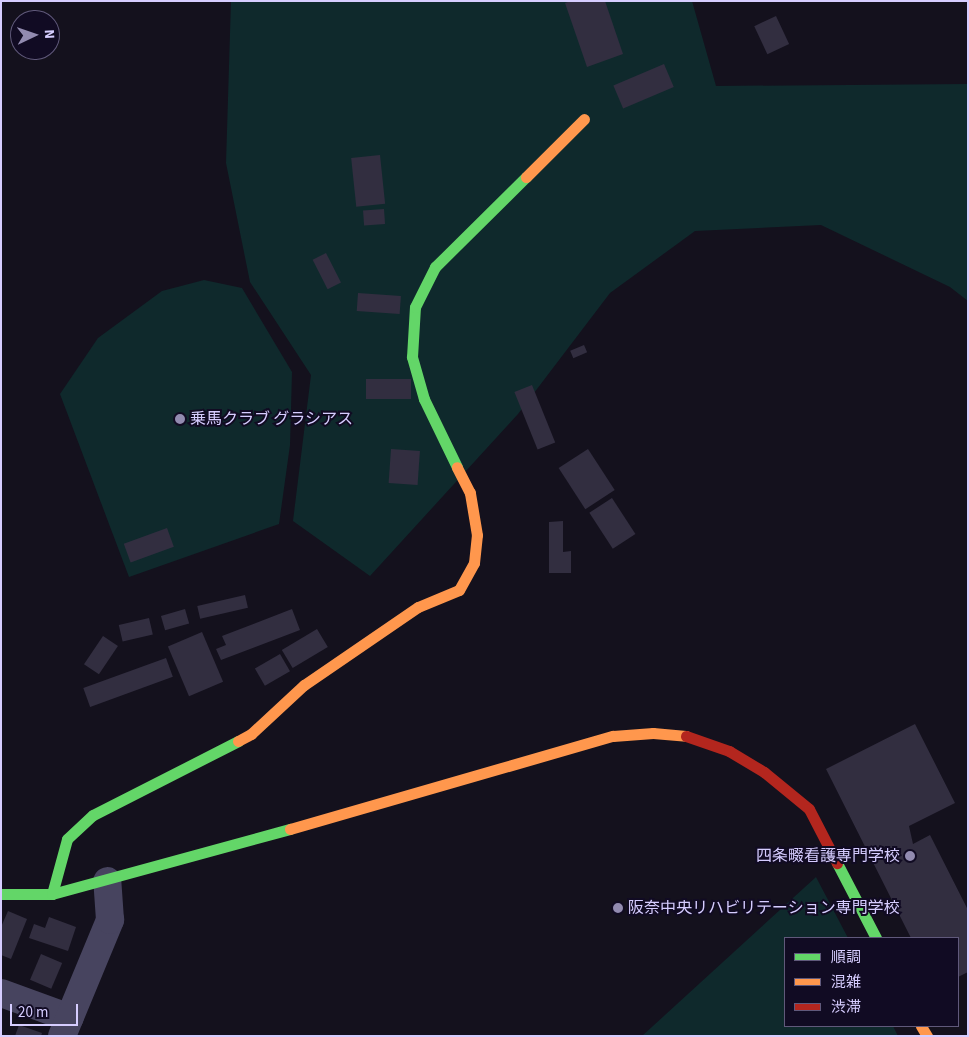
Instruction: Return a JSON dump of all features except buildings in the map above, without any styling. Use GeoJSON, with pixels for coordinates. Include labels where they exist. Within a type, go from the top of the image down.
{"type":"FeatureCollection","features":[{"type":"Feature","properties":{"kind":"street"},"geometry":{"type":"LineString","coordinates":[[52,894],[67,839],[93,815],[251,734],[304,684],[418,607],[459,590],[474,563],[477,535],[470,494],[424,399],[412,357],[415,306],[435,267],[584,119]]}},
{"type":"Feature","properties":{"kind":"street"},"geometry":{"type":"LineString","coordinates":[[1,894],[52,894],[613,736],[653,733],[693,737],[730,751],[764,772],[809,809],[875,937]]}},
{"type":"Feature","properties":{"kind":"street"},"geometry":{"type":"LineString","coordinates":[[1,992],[66,1027],[110,920],[107,880]]}},
{"type":"Feature","properties":{"kind":"green space"},"geometry":{"type":"Polygon","coordinates":[[[231,1],[692,1],[716,86],[968,84],[968,301],[950,287],[821,225],[695,231],[610,293],[518,414],[370,576],[293,521],[311,375],[250,282],[226,163],[231,1]]]}},
{"type":"Feature","properties":{"kind":"green space","name":"乗馬クラブ グラシアス"},"geometry":{"type":"Polygon","coordinates":[[[204,280],[242,288],[292,372],[290,445],[279,524],[129,577],[60,394],[98,338],[162,291],[204,280]]]}},
{"type":"Feature","properties":{"kind":"green space"},"geometry":{"type":"Polygon","coordinates":[[[816,877],[847,937],[784,937],[784,1027],[894,1027],[898,1036],[642,1036],[816,877]]]}},
{"type":"Feature","properties":{"kind":"traffic: fast"},"geometry":{"type":"LineString","coordinates":[[457,467],[424,399],[412,357],[415,307],[435,267],[526,177]]}},
{"type":"Feature","properties":{"kind":"traffic: fast"},"geometry":{"type":"LineString","coordinates":[[52,894],[67,839],[93,815],[238,741]]}},
{"type":"Feature","properties":{"kind":"traffic: fast"},"geometry":{"type":"LineString","coordinates":[[1,894],[52,894],[290,829]]}},
{"type":"Feature","properties":{"kind":"traffic: fast"},"geometry":{"type":"LineString","coordinates":[[837,863],[875,937]]}},
{"type":"Feature","properties":{"kind":"traffic: slow"},"geometry":{"type":"LineString","coordinates":[[526,177],[584,119]]}},
{"type":"Feature","properties":{"kind":"traffic: slow"},"geometry":{"type":"LineString","coordinates":[[238,741],[251,734],[304,685],[418,607],[459,590],[474,563],[477,535],[470,493],[457,467]]}},
{"type":"Feature","properties":{"kind":"traffic: slow"},"geometry":{"type":"LineString","coordinates":[[290,829],[613,736],[653,733],[686,736]]}},
{"type":"Feature","properties":{"kind":"traffic: slow"},"geometry":{"type":"LineString","coordinates":[[922,1027],[927,1036]]}},
{"type":"Feature","properties":{"kind":"traffic: jam"},"geometry":{"type":"LineString","coordinates":[[686,736],[729,751],[764,772],[809,809],[837,863]]}},
{"type":"Feature","properties":{"kind":"place","name":"乗馬クラブ グラシアス"},"geometry":{"type":"Point","coordinates":[180,419]}},
{"type":"Feature","properties":{"kind":"place","name":"四条畷看護専門学校"},"geometry":{"type":"Point","coordinates":[910,856]}},
{"type":"Feature","properties":{"kind":"place","name":"阪奈中央リハビリテーション専門学校"},"geometry":{"type":"Point","coordinates":[618,908]}}]}
